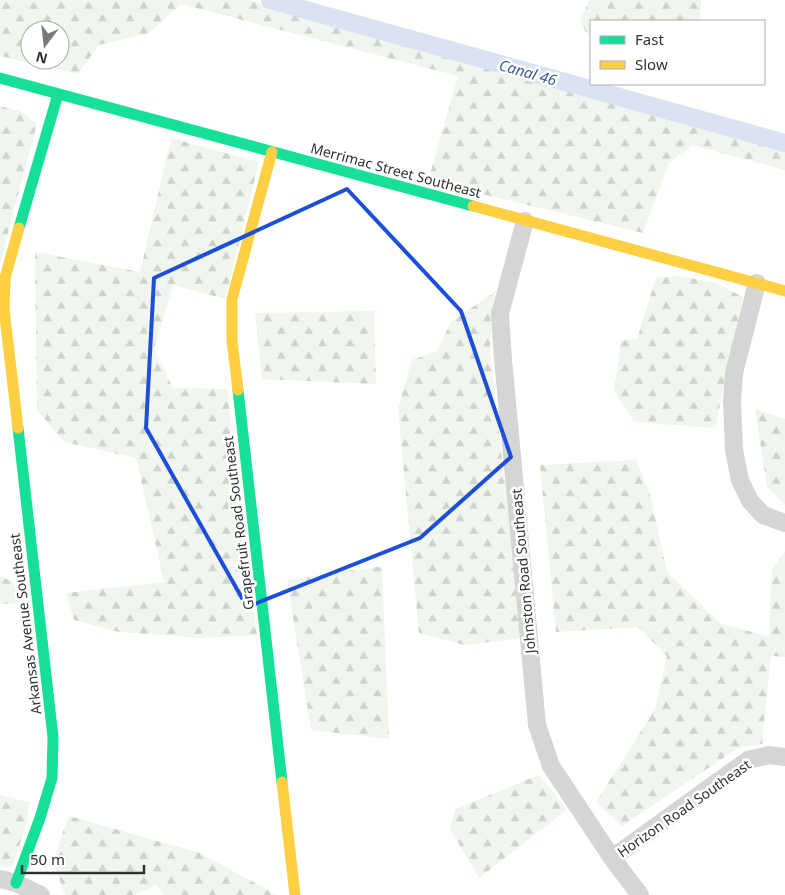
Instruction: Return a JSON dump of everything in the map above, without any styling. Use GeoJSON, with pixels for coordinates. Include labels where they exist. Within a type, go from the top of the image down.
{"type":"FeatureCollection","features":[{"type":"Feature","properties":{"kind":"street","name":"Merrimac Street Southeast"},"geometry":{"type":"LineString","coordinates":[[0,78],[785,291]]}},
{"type":"Feature","properties":{"kind":"street","name":"Arkansas Avenue Southeast"},"geometry":{"type":"LineString","coordinates":[[8,881],[40,818],[52,778],[53,737],[4,309],[5,278],[58,94]]}},
{"type":"Feature","properties":{"kind":"street","name":"Grapefruit Road Southeast"},"geometry":{"type":"LineString","coordinates":[[272,152],[232,298],[232,341],[295,895]]}},
{"type":"Feature","properties":{"kind":"street","name":"Johnston Road Southeast"},"geometry":{"type":"LineString","coordinates":[[526,221],[500,314],[537,724],[551,766],[612,858],[640,895]]}},
{"type":"Feature","properties":{"kind":"street"},"geometry":{"type":"LineString","coordinates":[[757,283],[734,373],[732,401],[734,450],[740,480],[750,501],[763,514],[785,523]]}},
{"type":"Feature","properties":{"kind":"street","name":"Horizon Road Southeast"},"geometry":{"type":"LineString","coordinates":[[612,858],[748,760],[770,754],[785,757]]}},
{"type":"Feature","properties":{"kind":"street"},"geometry":{"type":"LineString","coordinates":[[8,881],[41,895]]}},
{"type":"Feature","properties":{"kind":"highlighted area"},"geometry":{"type":"Polygon","coordinates":[[[347,189],[461,311],[511,457],[420,538],[247,607],[146,428],[154,278],[347,189]]]}},
{"type":"Feature","properties":{"kind":"green space"},"geometry":{"type":"Polygon","coordinates":[[[0,0],[248,0],[785,150],[785,170],[692,145],[669,163],[643,233],[428,181],[458,76],[181,4],[149,33],[99,45],[78,74],[61,70],[70,70],[70,20],[20,20],[20,61],[0,56],[0,0]]]}},
{"type":"Feature","properties":{"kind":"green space"},"geometry":{"type":"Polygon","coordinates":[[[589,0],[701,0],[700,20],[590,20],[590,34],[586,32],[580,21],[589,0]]]}},
{"type":"Feature","properties":{"kind":"green space"},"geometry":{"type":"Polygon","coordinates":[[[0,106],[22,112],[37,124],[0,263],[0,106]]]}},
{"type":"Feature","properties":{"kind":"green space"},"geometry":{"type":"Polygon","coordinates":[[[171,138],[259,162],[225,299],[173,285],[154,349],[173,388],[227,389],[257,635],[202,638],[119,632],[74,620],[66,593],[164,582],[136,458],[64,442],[37,410],[35,252],[140,272],[171,138]]]}},
{"type":"Feature","properties":{"kind":"green space"},"geometry":{"type":"Polygon","coordinates":[[[680,276],[716,283],[743,297],[715,428],[634,422],[614,391],[621,341],[637,339],[656,278],[680,276]]]}},
{"type":"Feature","properties":{"kind":"green space"},"geometry":{"type":"Polygon","coordinates":[[[496,291],[493,302],[490,351],[522,638],[464,645],[419,633],[398,409],[412,360],[437,351],[451,322],[496,291]]]}},
{"type":"Feature","properties":{"kind":"green space"},"geometry":{"type":"Polygon","coordinates":[[[374,311],[376,384],[262,379],[255,313],[374,311]]]}},
{"type":"Feature","properties":{"kind":"green space"},"geometry":{"type":"Polygon","coordinates":[[[755,409],[785,419],[785,505],[767,486],[755,409]]]}},
{"type":"Feature","properties":{"kind":"green space"},"geometry":{"type":"Polygon","coordinates":[[[636,460],[650,494],[667,572],[720,623],[769,637],[772,570],[785,551],[785,657],[771,656],[762,744],[738,748],[622,826],[596,802],[655,709],[667,656],[638,627],[556,632],[540,465],[636,460]]]}},
{"type":"Feature","properties":{"kind":"green space"},"geometry":{"type":"Polygon","coordinates":[[[382,566],[389,739],[311,730],[287,580],[382,566]]]}},
{"type":"Feature","properties":{"kind":"green space"},"geometry":{"type":"Polygon","coordinates":[[[0,576],[13,582],[21,603],[0,604],[0,576]]]}},
{"type":"Feature","properties":{"kind":"green space"},"geometry":{"type":"Polygon","coordinates":[[[539,775],[567,810],[479,878],[450,829],[455,809],[539,775]]]}},
{"type":"Feature","properties":{"kind":"green space"},"geometry":{"type":"Polygon","coordinates":[[[0,795],[29,802],[27,822],[12,868],[0,866],[0,795]]]}},
{"type":"Feature","properties":{"kind":"green space"},"geometry":{"type":"Polygon","coordinates":[[[69,816],[200,853],[277,895],[164,895],[156,885],[135,895],[65,895],[54,864],[69,816]]]}},
{"type":"Feature","properties":{"kind":"waterway","name":"Canal 46"},"geometry":{"type":"LineString","coordinates":[[270,0],[785,143]]}},
{"type":"Feature","properties":{"kind":"traffic: fast"},"geometry":{"type":"LineString","coordinates":[[0,78],[473,206]]}},
{"type":"Feature","properties":{"kind":"traffic: fast"},"geometry":{"type":"LineString","coordinates":[[19,228],[58,94]]}},
{"type":"Feature","properties":{"kind":"traffic: fast"},"geometry":{"type":"LineString","coordinates":[[238,390],[282,782]]}},
{"type":"Feature","properties":{"kind":"traffic: fast"},"geometry":{"type":"LineString","coordinates":[[16,883],[40,818],[52,778],[53,737],[18,428]]}},
{"type":"Feature","properties":{"kind":"traffic: slow"},"geometry":{"type":"LineString","coordinates":[[238,390],[232,341],[232,299],[272,152]]}},
{"type":"Feature","properties":{"kind":"traffic: slow"},"geometry":{"type":"LineString","coordinates":[[473,206],[785,291]]}},
{"type":"Feature","properties":{"kind":"traffic: slow"},"geometry":{"type":"LineString","coordinates":[[18,428],[4,309],[5,278],[19,228]]}},
{"type":"Feature","properties":{"kind":"traffic: slow"},"geometry":{"type":"LineString","coordinates":[[282,782],[295,895]]}}]}
